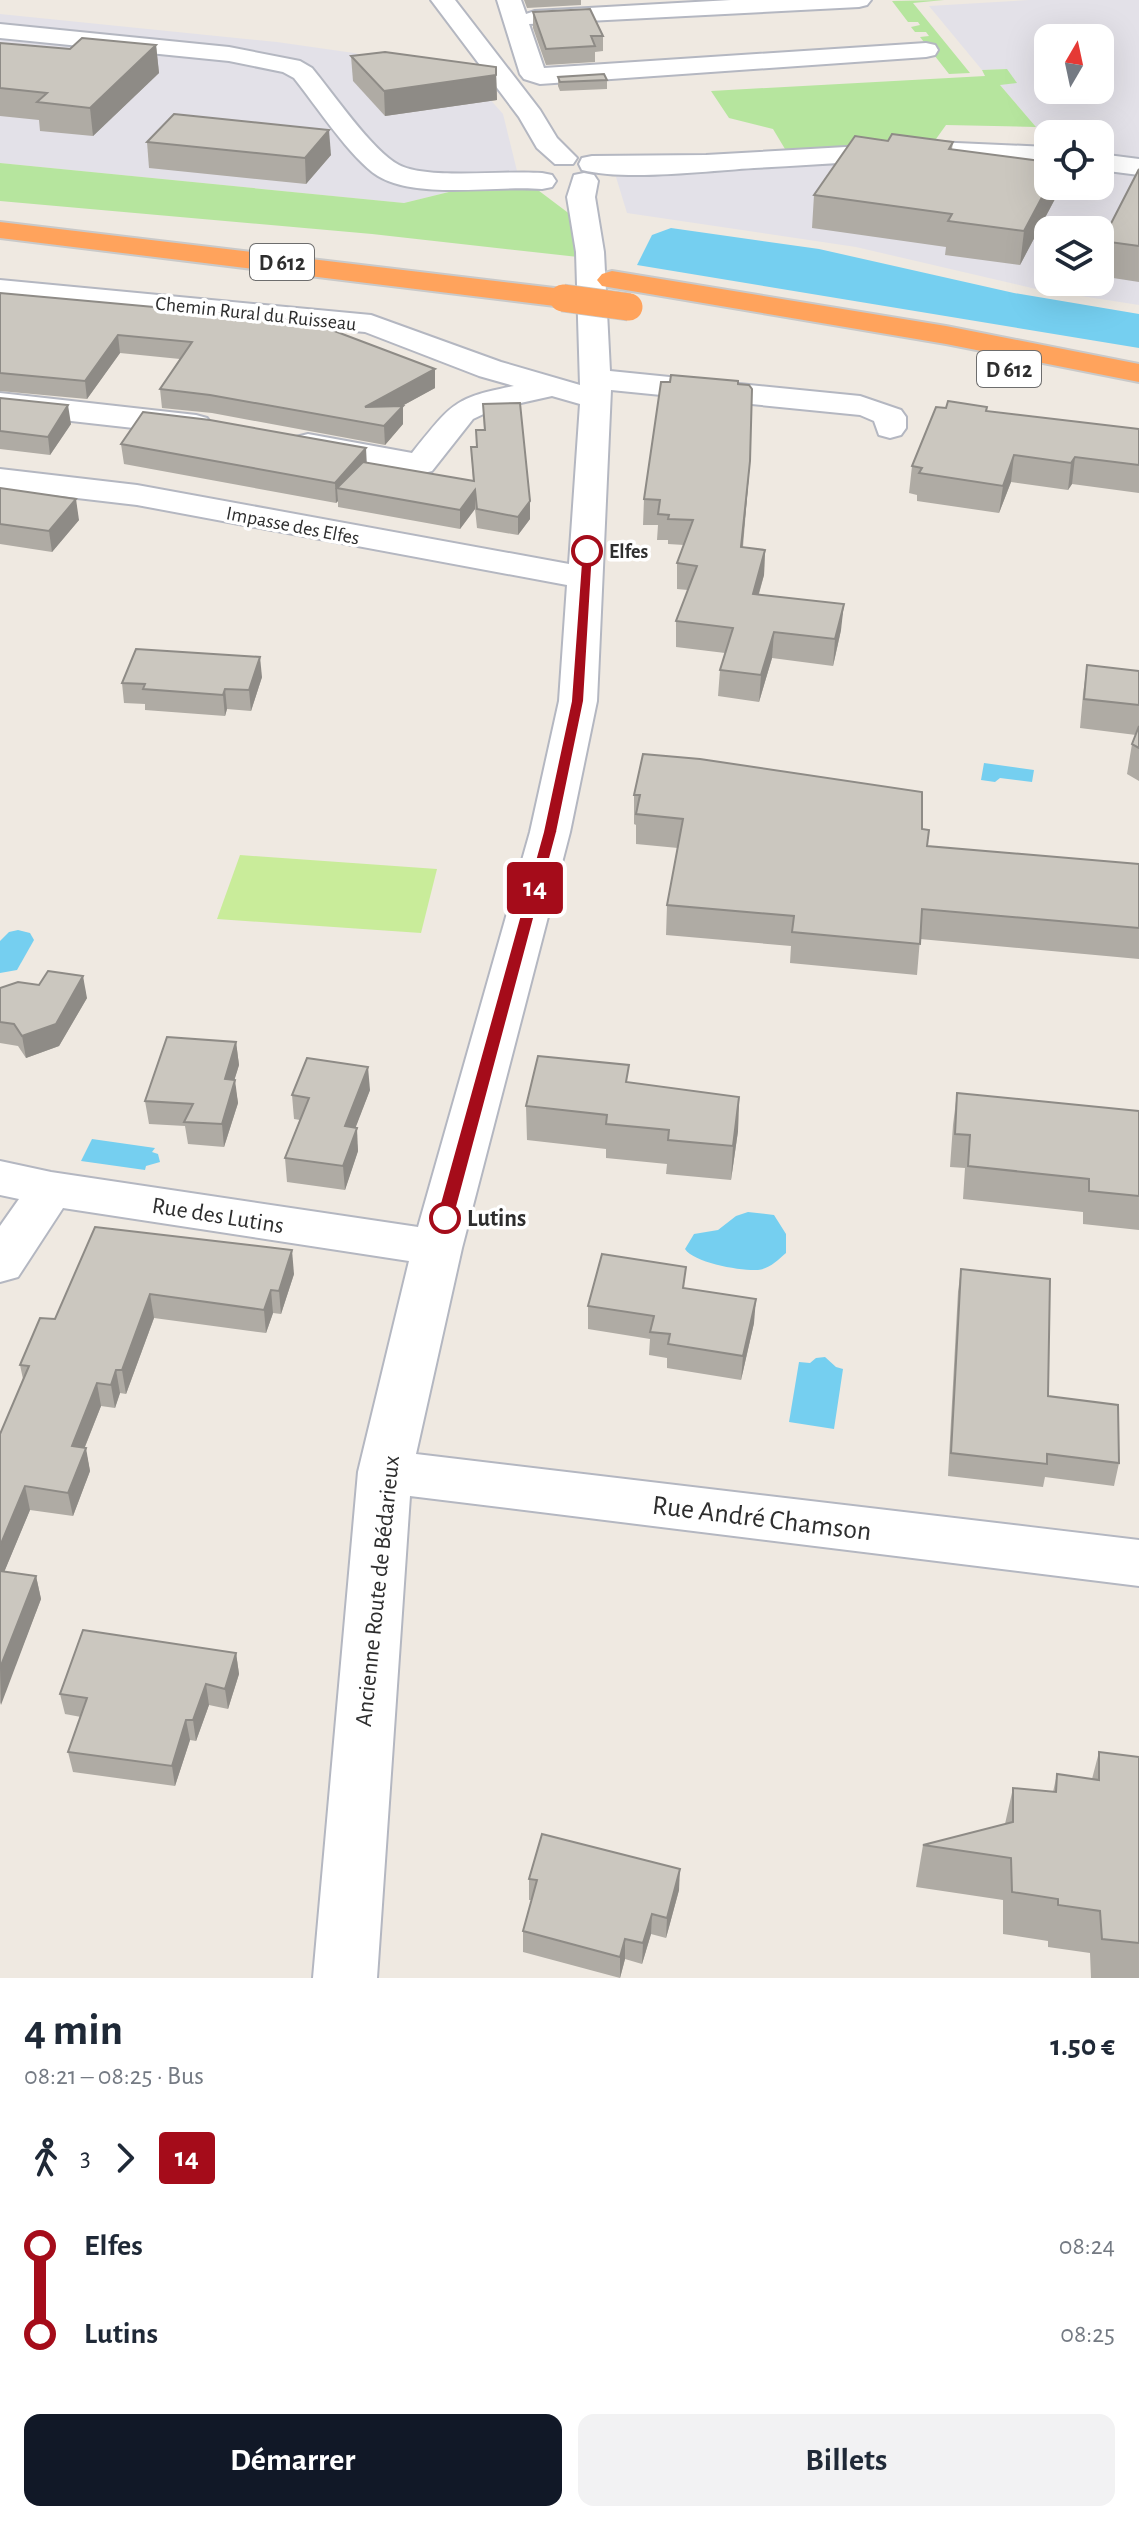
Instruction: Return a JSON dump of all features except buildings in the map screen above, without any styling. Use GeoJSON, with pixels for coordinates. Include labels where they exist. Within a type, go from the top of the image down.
{"type":"FeatureCollection","features":[{"type":"Feature","properties":{"kind":"highway","name":"D 612"},"geometry":{"type":"LineString","coordinates":[[0,211],[355,248],[561,285],[629,307],[882,345],[1139,394]]}},
{"type":"Feature","properties":{"kind":"highway","name":"D 612"},"geometry":{"type":"LineString","coordinates":[[0,230],[561,285],[612,280],[946,335],[1139,373]]}},
{"type":"Feature","properties":{"kind":"highway"},"geometry":{"type":"LineString","coordinates":[[661,287],[803,300],[1139,358]]}},
{"type":"Feature","properties":{"kind":"street"},"geometry":{"type":"LineString","coordinates":[[859,0],[513,10],[533,74],[540,76],[926,50]]}},
{"type":"Feature","properties":{"kind":"street"},"geometry":{"type":"LineString","coordinates":[[449,1],[531,115],[546,166],[572,197],[585,220]]}},
{"type":"Feature","properties":{"kind":"street"},"geometry":{"type":"LineString","coordinates":[[0,31],[229,54],[291,66],[303,73],[387,170],[436,180],[487,177],[546,166],[589,174],[657,165],[917,149],[978,148],[1034,154]]}},
{"type":"Feature","properties":{"kind":"street"},"geometry":{"type":"LineString","coordinates":[[1114,164],[1139,167]]}},
{"type":"Feature","properties":{"kind":"street","name":"Ancienne Route de Bédarieux"},"geometry":{"type":"LineString","coordinates":[[345,1978],[385,1472],[437,1248],[550,832],[578,701],[585,578],[581,389],[590,252],[581,197],[589,174]]}},
{"type":"Feature","properties":{"kind":"street","name":"Chemin Rural du Ruisseau"},"geometry":{"type":"LineString","coordinates":[[0,289],[371,324],[490,369],[581,389]]}},
{"type":"Feature","properties":{"kind":"street"},"geometry":{"type":"LineString","coordinates":[[271,437],[420,464],[462,412],[485,401],[662,382],[881,411],[890,417],[890,428]]}},
{"type":"Feature","properties":{"kind":"street"},"geometry":{"type":"LineString","coordinates":[[0,403],[227,429]]}},
{"type":"Feature","properties":{"kind":"street","name":"Impasse des Elfes"},"geometry":{"type":"LineString","coordinates":[[0,479],[137,495],[585,578]]}},
{"type":"Feature","properties":{"kind":"street","name":"Rue des Lutins"},"geometry":{"type":"LineString","coordinates":[[0,1178],[51,1189],[437,1248]]}},
{"type":"Feature","properties":{"kind":"street"},"geometry":{"type":"LineString","coordinates":[[0,1264],[51,1189]]}},
{"type":"Feature","properties":{"kind":"street","name":"Rue André Chamson"},"geometry":{"type":"LineString","coordinates":[[385,1472],[1139,1563]]}},
{"type":"Feature","properties":{"kind":"shaded area"},"geometry":{"type":"Polygon","coordinates":[[[1029,0],[1139,0],[1139,159],[1114,156],[1114,120],[1034,120],[1034,125],[999,84],[1007,69],[982,70],[929,6],[1029,0]]]}},
{"type":"Feature","properties":{"kind":"shaded area"},"geometry":{"type":"Polygon","coordinates":[[[0,14],[277,42],[354,53],[426,71],[465,71],[503,114],[518,175],[404,203],[0,163],[0,14]]]}},
{"type":"Feature","properties":{"kind":"shaded area"},"geometry":{"type":"Polygon","coordinates":[[[840,160],[1034,184],[1034,200],[1114,200],[1114,171],[1139,174],[1139,305],[1081,296],[1114,296],[1114,216],[1034,216],[1034,289],[856,247],[627,213],[616,177],[840,160]]]}},
{"type":"Feature","properties":{"kind":"green space"},"geometry":{"type":"Polygon","coordinates":[[[944,0],[913,3],[970,73],[949,74],[920,37],[929,36],[926,32],[915,32],[911,27],[920,25],[918,22],[908,22],[892,1],[944,0]]]}},
{"type":"Feature","properties":{"kind":"green space"},"geometry":{"type":"Polygon","coordinates":[[[1007,69],[1017,83],[1000,85],[1034,127],[946,125],[931,146],[788,154],[773,129],[729,118],[711,91],[985,76],[982,70],[1007,69]]]}},
{"type":"Feature","properties":{"kind":"green space"},"geometry":{"type":"Polygon","coordinates":[[[0,163],[404,203],[518,175],[571,215],[578,257],[372,234],[0,201],[0,163]]]}},
{"type":"Feature","properties":{"kind":"green space"},"geometry":{"type":"Polygon","coordinates":[[[240,855],[437,869],[421,933],[217,919],[240,855]]]}},
{"type":"Feature","properties":{"kind":"water"},"geometry":{"type":"Polygon","coordinates":[[[671,228],[819,249],[1014,293],[1139,314],[1139,348],[637,265],[652,235],[671,228]]]}},
{"type":"Feature","properties":{"kind":"water"},"geometry":{"type":"Polygon","coordinates":[[[984,763],[1034,770],[1032,782],[1000,778],[995,782],[981,780],[984,763]]]}},
{"type":"Feature","properties":{"kind":"water"},"geometry":{"type":"Polygon","coordinates":[[[18,930],[30,933],[34,940],[17,970],[0,973],[0,941],[9,932],[18,930]]]}},
{"type":"Feature","properties":{"kind":"water"},"geometry":{"type":"Polygon","coordinates":[[[92,1139],[155,1148],[152,1152],[158,1154],[160,1162],[146,1166],[145,1170],[81,1161],[92,1139]]]}},
{"type":"Feature","properties":{"kind":"water"},"geometry":{"type":"Polygon","coordinates":[[[748,1212],[774,1215],[786,1234],[786,1253],[770,1266],[758,1270],[730,1267],[698,1258],[685,1249],[694,1234],[718,1230],[736,1216],[748,1212]]]}},
{"type":"Feature","properties":{"kind":"water"},"geometry":{"type":"Polygon","coordinates":[[[825,1357],[843,1369],[834,1429],[789,1422],[799,1362],[810,1363],[816,1358],[825,1357]]]}},
{"type":"Feature","properties":{"kind":"bus line","name":"14"},"geometry":{"type":"LineString","coordinates":[[445,1218],[550,832],[578,701],[587,551]]}},
{"type":"Feature","properties":{"kind":"place","name":"Elfes"},"geometry":{"type":"Point","coordinates":[587,551]}},
{"type":"Feature","properties":{"kind":"place","name":"Lutins"},"geometry":{"type":"Point","coordinates":[445,1218]}}]}
